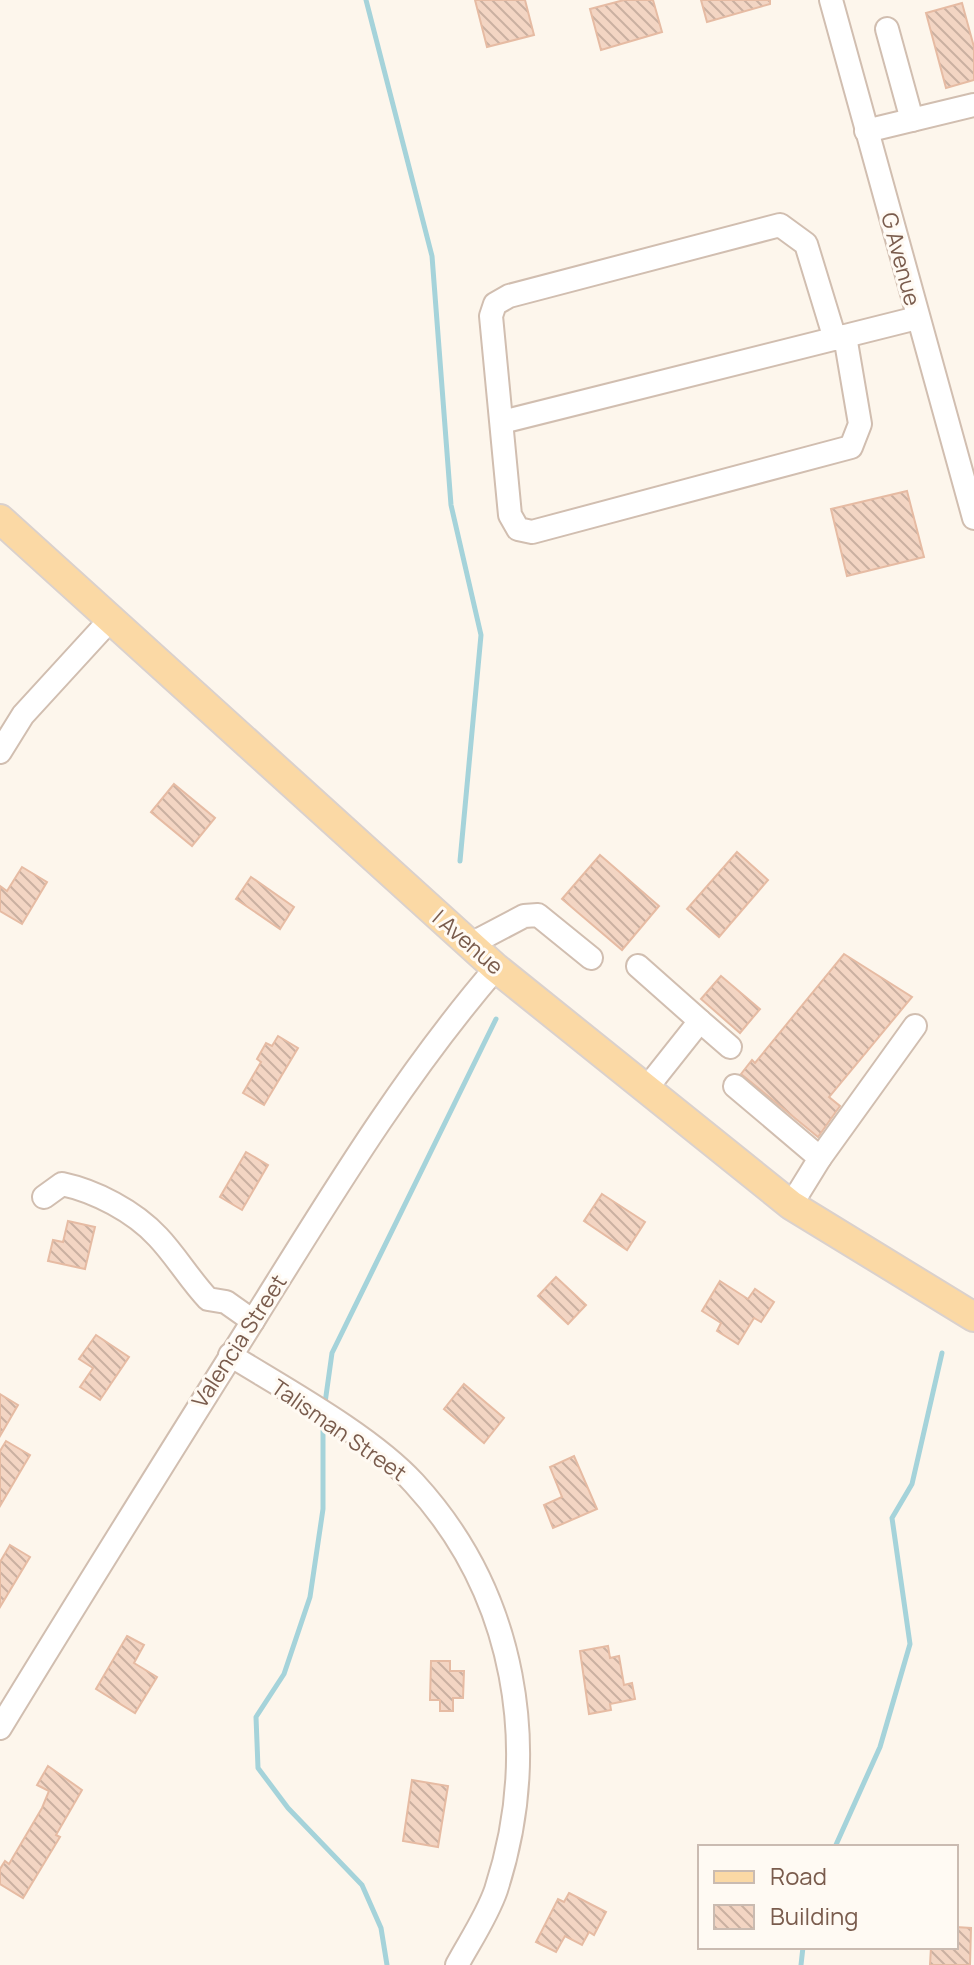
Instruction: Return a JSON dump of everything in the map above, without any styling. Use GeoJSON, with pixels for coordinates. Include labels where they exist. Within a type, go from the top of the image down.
{"type":"FeatureCollection","features":[{"type":"Feature","properties":{"kind":"main road","name":"I Avenue"},"geometry":{"type":"LineString","coordinates":[[0,519],[276,765],[496,968],[791,1205],[974,1317]]}},
{"type":"Feature","properties":{"kind":"street","name":"G Avenue"},"geometry":{"type":"LineString","coordinates":[[831,0],[974,518]]}},
{"type":"Feature","properties":{"kind":"street"},"geometry":{"type":"LineString","coordinates":[[887,29],[912,120]]}},
{"type":"Feature","properties":{"kind":"street"},"geometry":{"type":"LineString","coordinates":[[866,131],[974,105]]}},
{"type":"Feature","properties":{"kind":"street"},"geometry":{"type":"LineString","coordinates":[[780,225],[806,244],[840,338],[860,424],[851,447],[532,532],[518,529],[510,515],[491,316],[495,304],[509,296],[780,225]]}},
{"type":"Feature","properties":{"kind":"street"},"geometry":{"type":"LineString","coordinates":[[502,422],[917,318]]}},
{"type":"Feature","properties":{"kind":"street"},"geometry":{"type":"LineString","coordinates":[[0,752],[23,715],[110,620]]}},
{"type":"Feature","properties":{"kind":"street"},"geometry":{"type":"LineString","coordinates":[[469,945],[524,916],[538,915],[591,958]]}},
{"type":"Feature","properties":{"kind":"street"},"geometry":{"type":"LineString","coordinates":[[638,966],[730,1047]]}},
{"type":"Feature","properties":{"kind":"street","name":"Valencia Street"},"geometry":{"type":"LineString","coordinates":[[0,1728],[380,1118],[437,1038],[496,968]]}},
{"type":"Feature","properties":{"kind":"street"},"geometry":{"type":"LineString","coordinates":[[646,1089],[700,1021]]}},
{"type":"Feature","properties":{"kind":"street"},"geometry":{"type":"LineString","coordinates":[[791,1205],[820,1158],[915,1026]]}},
{"type":"Feature","properties":{"kind":"street"},"geometry":{"type":"LineString","coordinates":[[735,1086],[820,1158]]}},
{"type":"Feature","properties":{"kind":"street"},"geometry":{"type":"LineString","coordinates":[[44,1197],[62,1184],[86,1189],[136,1218],[157,1236],[208,1299],[226,1302],[253,1321]]}},
{"type":"Feature","properties":{"kind":"street","name":"Talisman Street"},"geometry":{"type":"LineString","coordinates":[[230,1355],[309,1404],[412,1481],[467,1555],[498,1622],[513,1673],[519,1719],[518,1789],[495,1892],[457,1965]]}},
{"type":"Feature","properties":{"kind":"building"},"geometry":{"type":"Polygon","coordinates":[[[475,0],[525,0],[534,35],[487,47],[475,0]]]}},
{"type":"Feature","properties":{"kind":"building"},"geometry":{"type":"Polygon","coordinates":[[[624,0],[653,0],[662,32],[601,50],[590,9],[624,0]]]}},
{"type":"Feature","properties":{"kind":"building"},"geometry":{"type":"Polygon","coordinates":[[[701,0],[770,0],[770,4],[707,22],[701,0]]]}},
{"type":"Feature","properties":{"kind":"building"},"geometry":{"type":"Polygon","coordinates":[[[962,3],[974,47],[974,80],[946,88],[926,13],[962,3]]]}},
{"type":"Feature","properties":{"kind":"building"},"geometry":{"type":"Polygon","coordinates":[[[907,491],[924,557],[847,576],[831,509],[907,491]]]}},
{"type":"Feature","properties":{"kind":"building"},"geometry":{"type":"Polygon","coordinates":[[[174,784],[215,818],[192,846],[151,812],[174,784]]]}},
{"type":"Feature","properties":{"kind":"building"},"geometry":{"type":"Polygon","coordinates":[[[737,852],[768,880],[719,937],[687,909],[737,852]]]}},
{"type":"Feature","properties":{"kind":"building"},"geometry":{"type":"Polygon","coordinates":[[[600,855],[659,906],[622,950],[562,899],[600,855]]]}},
{"type":"Feature","properties":{"kind":"building"},"geometry":{"type":"Polygon","coordinates":[[[22,867],[47,882],[22,924],[0,911],[0,886],[7,891],[22,867]]]}},
{"type":"Feature","properties":{"kind":"building"},"geometry":{"type":"Polygon","coordinates":[[[251,877],[294,907],[280,929],[236,899],[251,877]]]}},
{"type":"Feature","properties":{"kind":"building"},"geometry":{"type":"Polygon","coordinates":[[[844,954],[912,997],[829,1097],[840,1106],[818,1137],[741,1074],[752,1060],[755,1063],[844,954]]]}},
{"type":"Feature","properties":{"kind":"building"},"geometry":{"type":"Polygon","coordinates":[[[721,976],[760,1009],[740,1033],[701,999],[721,976]]]}},
{"type":"Feature","properties":{"kind":"building"},"geometry":{"type":"Polygon","coordinates":[[[278,1036],[298,1048],[264,1105],[243,1093],[261,1062],[257,1059],[266,1043],[272,1046],[278,1036]]]}},
{"type":"Feature","properties":{"kind":"building"},"geometry":{"type":"Polygon","coordinates":[[[246,1152],[268,1165],[242,1210],[220,1197],[246,1152]]]}},
{"type":"Feature","properties":{"kind":"building"},"geometry":{"type":"Polygon","coordinates":[[[602,1194],[645,1222],[627,1250],[584,1221],[602,1194]]]}},
{"type":"Feature","properties":{"kind":"building"},"geometry":{"type":"Polygon","coordinates":[[[68,1221],[95,1227],[85,1269],[48,1261],[53,1240],[63,1242],[68,1221]]]}},
{"type":"Feature","properties":{"kind":"building"},"geometry":{"type":"Polygon","coordinates":[[[556,1277],[586,1305],[568,1324],[538,1296],[556,1277]]]}},
{"type":"Feature","properties":{"kind":"building"},"geometry":{"type":"Polygon","coordinates":[[[720,1281],[748,1299],[755,1289],[774,1302],[761,1322],[754,1318],[738,1344],[717,1331],[721,1323],[702,1311],[720,1281]]]}},
{"type":"Feature","properties":{"kind":"building"},"geometry":{"type":"Polygon","coordinates":[[[96,1335],[129,1357],[100,1400],[80,1387],[93,1368],[79,1359],[96,1335]]]}},
{"type":"Feature","properties":{"kind":"building"},"geometry":{"type":"Polygon","coordinates":[[[464,1384],[504,1418],[484,1443],[444,1409],[464,1384]]]}},
{"type":"Feature","properties":{"kind":"building"},"geometry":{"type":"Polygon","coordinates":[[[0,1394],[18,1405],[0,1436],[0,1394]]]}},
{"type":"Feature","properties":{"kind":"building"},"geometry":{"type":"Polygon","coordinates":[[[6,1441],[30,1455],[0,1506],[0,1451],[6,1441]]]}},
{"type":"Feature","properties":{"kind":"building"},"geometry":{"type":"Polygon","coordinates":[[[574,1456],[597,1509],[553,1528],[544,1505],[562,1497],[550,1467],[574,1456]]]}},
{"type":"Feature","properties":{"kind":"building"},"geometry":{"type":"Polygon","coordinates":[[[10,1545],[30,1557],[0,1607],[0,1562],[10,1545]]]}},
{"type":"Feature","properties":{"kind":"building"},"geometry":{"type":"Polygon","coordinates":[[[127,1636],[144,1645],[134,1663],[157,1677],[135,1713],[96,1689],[127,1636]]]}},
{"type":"Feature","properties":{"kind":"building"},"geometry":{"type":"Polygon","coordinates":[[[608,1646],[610,1658],[619,1656],[624,1685],[632,1683],[635,1699],[610,1704],[611,1710],[589,1714],[580,1651],[608,1646]]]}},
{"type":"Feature","properties":{"kind":"building"},"geometry":{"type":"Polygon","coordinates":[[[431,1661],[450,1661],[450,1671],[464,1671],[463,1698],[453,1698],[453,1711],[440,1711],[440,1700],[430,1700],[431,1661]]]}},
{"type":"Feature","properties":{"kind":"building"},"geometry":{"type":"Polygon","coordinates":[[[48,1766],[82,1790],[56,1835],[60,1837],[23,1898],[0,1884],[0,1869],[5,1861],[9,1864],[42,1808],[49,1791],[37,1785],[48,1766]]]}},
{"type":"Feature","properties":{"kind":"building"},"geometry":{"type":"Polygon","coordinates":[[[412,1780],[448,1786],[438,1847],[403,1841],[412,1780]]]}},
{"type":"Feature","properties":{"kind":"building"},"geometry":{"type":"Polygon","coordinates":[[[569,1893],[606,1912],[594,1935],[589,1932],[582,1945],[565,1936],[556,1952],[536,1942],[558,1899],[564,1902],[569,1893]]]}},
{"type":"Feature","properties":{"kind":"building"},"geometry":{"type":"Polygon","coordinates":[[[958,1927],[971,1928],[970,1965],[930,1965],[931,1949],[958,1949],[958,1927]]]}},
{"type":"Feature","properties":{"kind":"waterway"},"geometry":{"type":"LineString","coordinates":[[366,0],[432,256],[451,505],[481,635],[460,861]]}},
{"type":"Feature","properties":{"kind":"waterway"},"geometry":{"type":"LineString","coordinates":[[325,1403],[332,1353],[496,1019]]}},
{"type":"Feature","properties":{"kind":"waterway"},"geometry":{"type":"LineString","coordinates":[[836,1845],[880,1747],[910,1644],[892,1518],[912,1484],[942,1353]]}},
{"type":"Feature","properties":{"kind":"waterway"},"geometry":{"type":"LineString","coordinates":[[323,1421],[323,1509],[310,1597],[284,1674],[256,1717],[258,1768],[288,1808],[362,1885],[381,1928],[387,1965]]}},
{"type":"Feature","properties":{"kind":"waterway"},"geometry":{"type":"LineString","coordinates":[[801,1965],[803,1949]]}}]}
